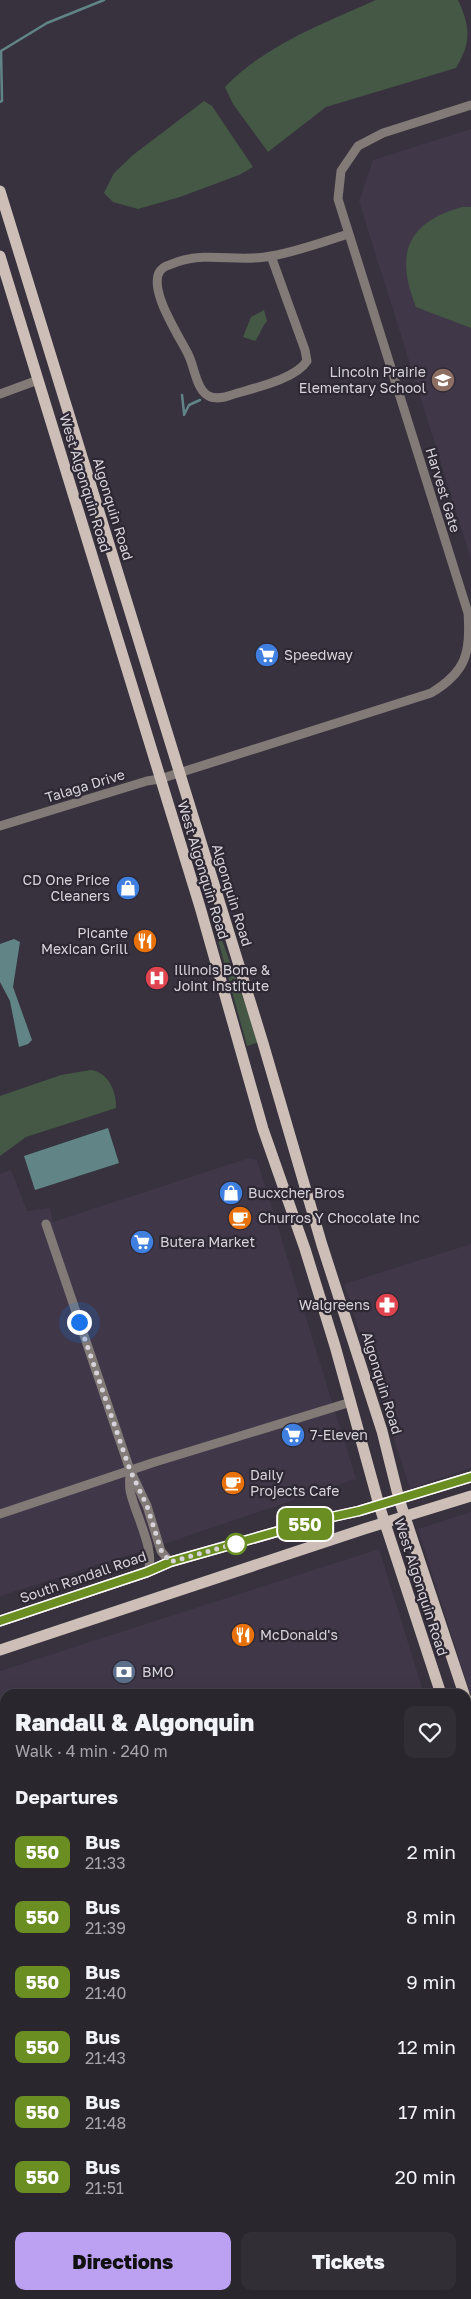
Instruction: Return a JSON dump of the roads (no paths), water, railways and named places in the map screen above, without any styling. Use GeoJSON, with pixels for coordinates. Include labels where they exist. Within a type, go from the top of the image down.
{"type":"FeatureCollection","features":[{"type":"Feature","properties":{"kind":"main road","name":"Algonquin Road"},"geometry":{"type":"LineString","coordinates":[[0,191],[263,1044],[322,1245],[382,1431],[399,1499],[462,1689]]}},
{"type":"Feature","properties":{"kind":"main road","name":"West Algonquin Road"},"geometry":{"type":"LineString","coordinates":[[0,256],[200,907],[263,1129],[305,1249],[351,1402],[384,1522],[439,1689]]}},
{"type":"Feature","properties":{"kind":"main road","name":"South Randall Road"},"geometry":{"type":"LineString","coordinates":[[0,1621],[147,1572],[170,1562],[379,1505],[471,1477]]}},
{"type":"Feature","properties":{"kind":"main road"},"geometry":{"type":"LineString","coordinates":[[0,1650],[384,1522],[471,1496]]}},
{"type":"Feature","properties":{"kind":"main road"},"geometry":{"type":"LineString","coordinates":[[421,1634],[446,1689]]}},
{"type":"Feature","properties":{"kind":"street","name":"Harvest Gate"},"geometry":{"type":"LineString","coordinates":[[178,773],[431,693],[460,672],[465,659],[470,630],[468,613],[338,199],[341,172],[358,146],[383,133],[471,105]]}},
{"type":"Feature","properties":{"kind":"street"},"geometry":{"type":"LineString","coordinates":[[272,256],[305,350],[307,361],[301,370],[290,375],[225,397],[216,398],[208,396],[202,390],[188,354],[166,311],[158,289],[158,275],[163,268],[201,256],[246,259],[272,256],[348,234]]}},
{"type":"Feature","properties":{"kind":"street"},"geometry":{"type":"LineString","coordinates":[[0,394],[38,380]]}},
{"type":"Feature","properties":{"kind":"street","name":"Talaga Drive"},"geometry":{"type":"LineString","coordinates":[[0,826],[178,773]]}},
{"type":"Feature","properties":{"kind":"street"},"geometry":{"type":"LineString","coordinates":[[46,1224],[130,1470],[147,1506],[161,1550],[170,1562]]}},
{"type":"Feature","properties":{"kind":"street"},"geometry":{"type":"LineString","coordinates":[[0,1514],[130,1470],[351,1402]]}},
{"type":"Feature","properties":{"kind":"street"},"geometry":{"type":"LineString","coordinates":[[130,1470],[130,1490],[148,1549],[150,1567],[147,1572]]}},
{"type":"Feature","properties":{"kind":"waterway"},"geometry":{"type":"LineString","coordinates":[[0,102],[2,101],[1,51],[47,23],[104,0]]}},
{"type":"Feature","properties":{"kind":"waterway"},"geometry":{"type":"LineString","coordinates":[[182,395],[184,413]]}},
{"type":"Feature","properties":{"kind":"waterway"},"geometry":{"type":"LineString","coordinates":[[184,415],[189,405],[200,400]]}},
{"type":"Feature","properties":{"kind":"place","name":"Lincoln Prairie Elementary School"},"geometry":{"type":"Point","coordinates":[443,380]}},
{"type":"Feature","properties":{"kind":"place","name":"Speedway"},"geometry":{"type":"Point","coordinates":[267,655]}},
{"type":"Feature","properties":{"kind":"place","name":"CD One Price Cleaners"},"geometry":{"type":"Point","coordinates":[128,888]}},
{"type":"Feature","properties":{"kind":"place","name":"Picante Mexican Grill"},"geometry":{"type":"Point","coordinates":[145,941]}},
{"type":"Feature","properties":{"kind":"place","name":"Illinois Bone & Joint Institute"},"geometry":{"type":"Point","coordinates":[157,978]}},
{"type":"Feature","properties":{"kind":"place","name":"Bucxcher Bros"},"geometry":{"type":"Point","coordinates":[231,1193]}},
{"type":"Feature","properties":{"kind":"place","name":"Churros Y Chocolate Inc"},"geometry":{"type":"Point","coordinates":[240,1218]}},
{"type":"Feature","properties":{"kind":"place","name":"Butera Market"},"geometry":{"type":"Point","coordinates":[142,1242]}},
{"type":"Feature","properties":{"kind":"place","name":"Walgreens"},"geometry":{"type":"Point","coordinates":[387,1305]}},
{"type":"Feature","properties":{"kind":"place","name":"7-Eleven"},"geometry":{"type":"Point","coordinates":[293,1435]}},
{"type":"Feature","properties":{"kind":"place","name":"Daily Projects Cafe"},"geometry":{"type":"Point","coordinates":[233,1483]}},
{"type":"Feature","properties":{"kind":"place","name":"McDonald's"},"geometry":{"type":"Point","coordinates":[243,1635]}},
{"type":"Feature","properties":{"kind":"place","name":"BMO"},"geometry":{"type":"Point","coordinates":[124,1672]}}]}
